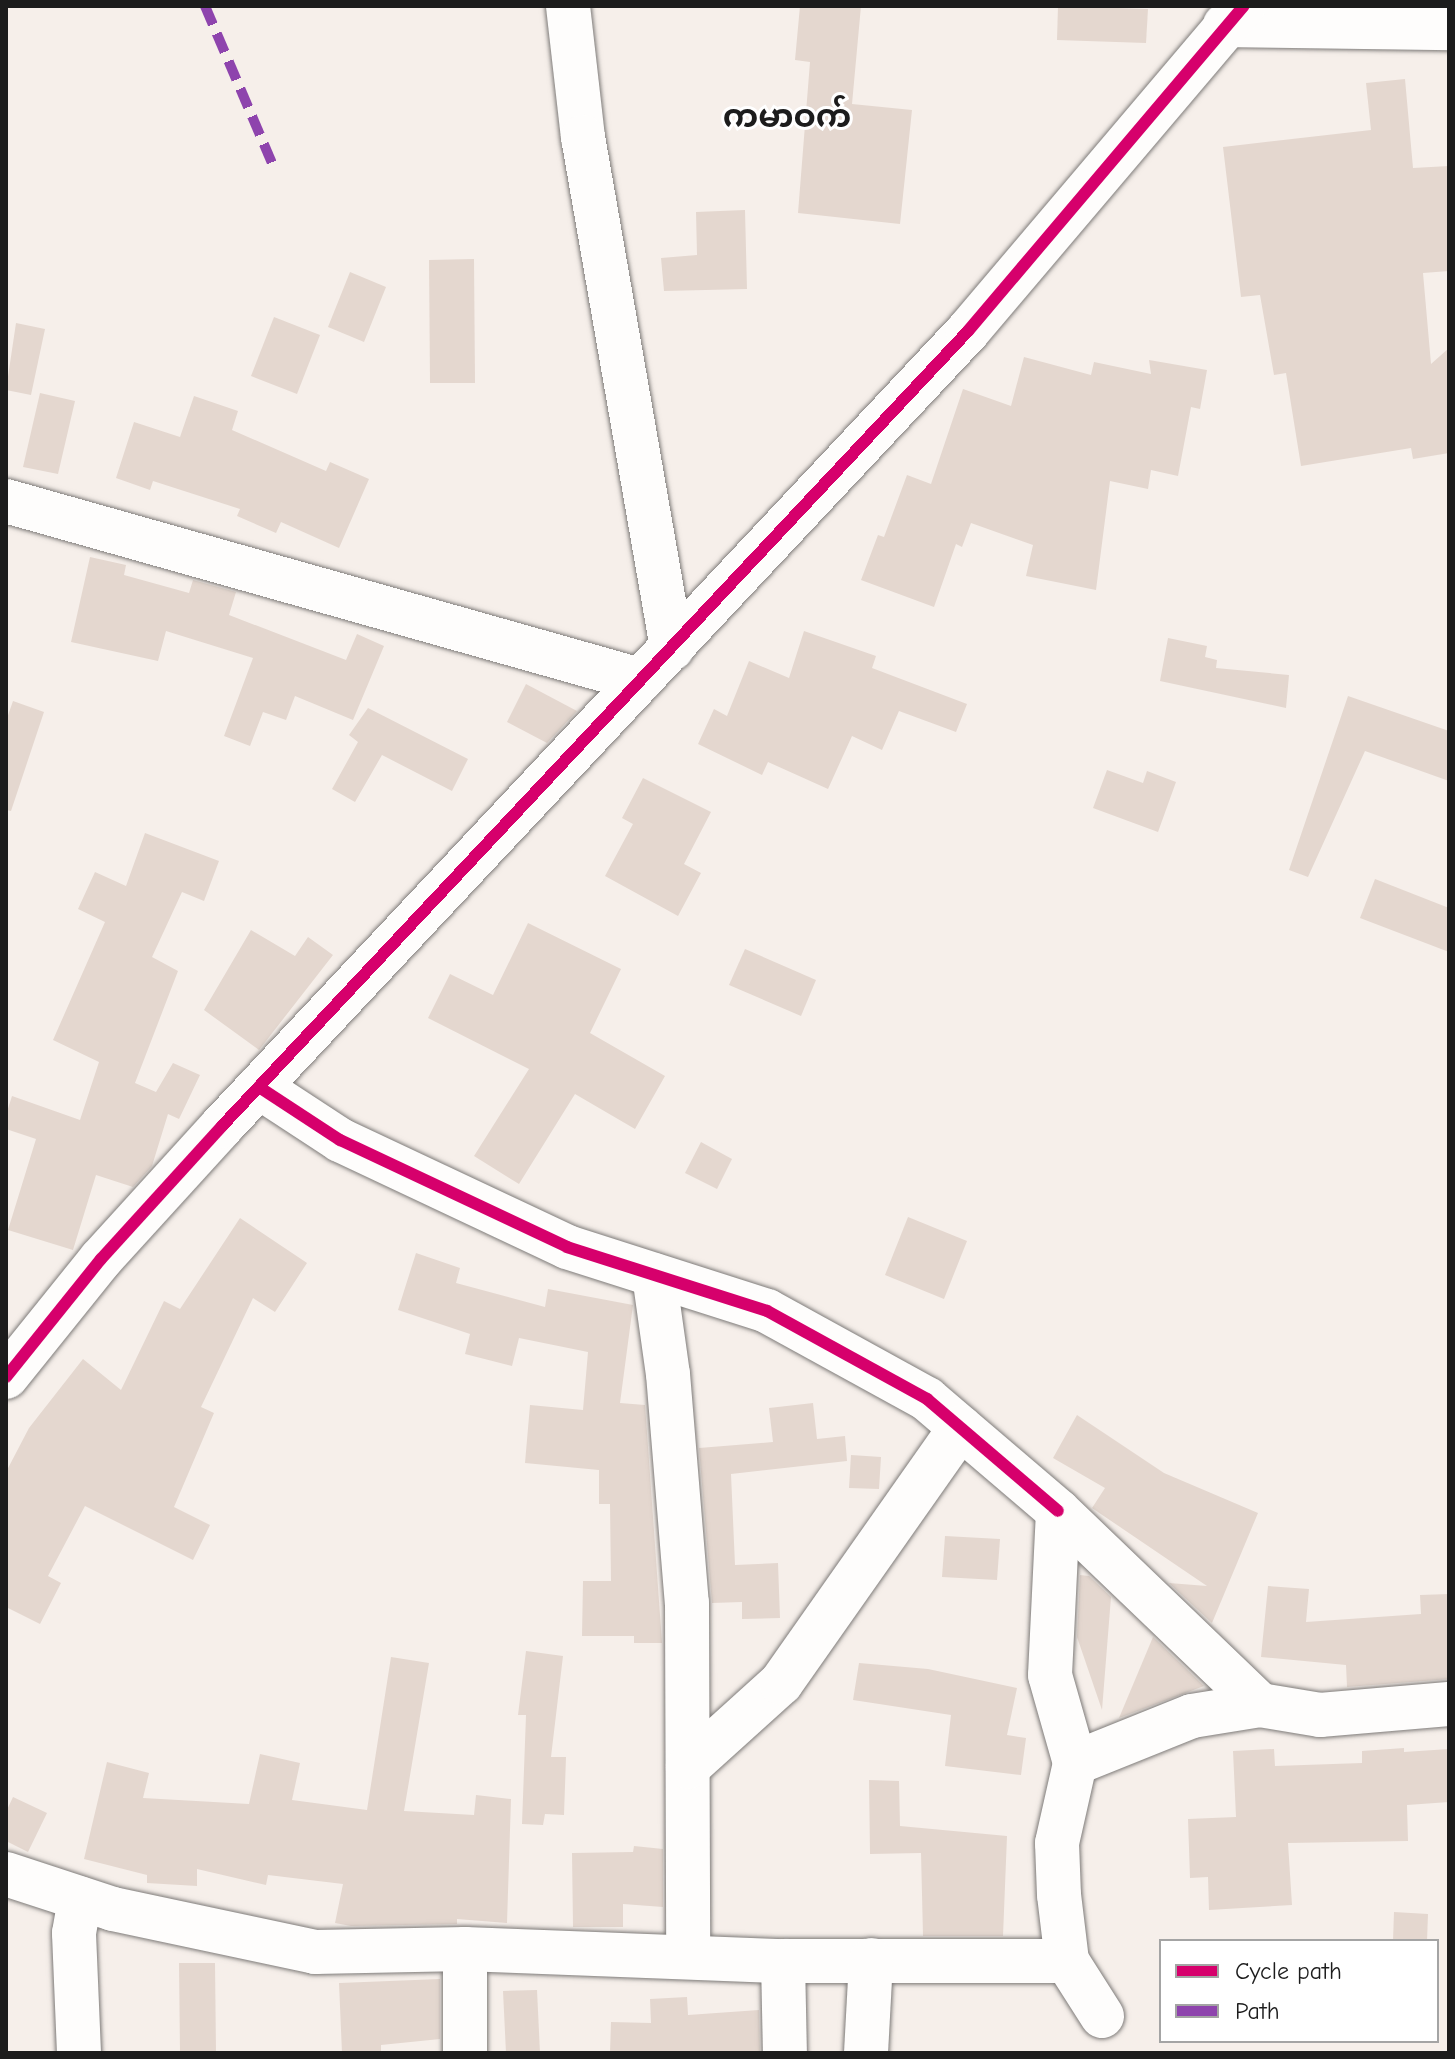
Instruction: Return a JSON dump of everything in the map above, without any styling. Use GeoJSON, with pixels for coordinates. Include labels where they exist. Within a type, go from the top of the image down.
{"type":"FeatureCollection","features":[{"type":"Feature","properties":{"kind":"street"},"geometry":{"type":"LineString","coordinates":[[568,6],[583,137],[672,648]]}},
{"type":"Feature","properties":{"kind":"street"},"geometry":{"type":"LineString","coordinates":[[6,1377],[101,1259],[259,1087],[968,331],[1234,16],[1449,28]]}},
{"type":"Feature","properties":{"kind":"street"},"geometry":{"type":"LineString","coordinates":[[6,501],[640,680]]}},
{"type":"Feature","properties":{"kind":"street"},"geometry":{"type":"LineString","coordinates":[[259,1087],[354,1147],[567,1247],[767,1311],[927,1399],[1058,1511],[1260,1705]]}},
{"type":"Feature","properties":{"kind":"street"},"geometry":{"type":"LineString","coordinates":[[654,1275],[687,1603],[688,1956]]}},
{"type":"Feature","properties":{"kind":"street"},"geometry":{"type":"LineString","coordinates":[[688,1767],[781,1683],[960,1428]]}},
{"type":"Feature","properties":{"kind":"street"},"geometry":{"type":"LineString","coordinates":[[1058,1511],[1050,1675],[1075,1763],[1062,1801],[1057,1843],[1067,1961],[1102,2016]]}},
{"type":"Feature","properties":{"kind":"street"},"geometry":{"type":"LineString","coordinates":[[1075,1763],[1192,1716],[1260,1705],[1320,1715],[1449,1704]]}},
{"type":"Feature","properties":{"kind":"street"},"geometry":{"type":"LineString","coordinates":[[6,1874],[80,1899],[315,1952],[465,1949],[783,1961],[1067,1961]]}},
{"type":"Feature","properties":{"kind":"street"},"geometry":{"type":"LineString","coordinates":[[79,2053],[74,1933],[80,1899]]}},
{"type":"Feature","properties":{"kind":"street"},"geometry":{"type":"LineString","coordinates":[[465,1949],[465,2053]]}},
{"type":"Feature","properties":{"kind":"street"},"geometry":{"type":"LineString","coordinates":[[866,2053],[871,1960]]}},
{"type":"Feature","properties":{"kind":"street"},"geometry":{"type":"LineString","coordinates":[[783,1961],[785,2053]]}},
{"type":"Feature","properties":{"kind":"building"},"geometry":{"type":"Polygon","coordinates":[[[800,6],[861,6],[852,104],[912,110],[900,224],[798,213],[810,62],[795,60],[800,6]]]}},
{"type":"Feature","properties":{"kind":"building"},"geometry":{"type":"Polygon","coordinates":[[[1058,6],[1148,9],[1146,43],[1057,40],[1058,6]]]}},
{"type":"Feature","properties":{"kind":"building"},"geometry":{"type":"Polygon","coordinates":[[[1405,79],[1413,168],[1449,166],[1449,271],[1423,273],[1431,364],[1449,348],[1449,453],[1413,459],[1411,448],[1301,466],[1286,373],[1274,375],[1260,295],[1241,297],[1223,147],[1371,130],[1366,83],[1405,79]]]}},
{"type":"Feature","properties":{"kind":"building"},"geometry":{"type":"Polygon","coordinates":[[[745,210],[747,289],[664,291],[661,258],[697,255],[696,212],[745,210]]]}},
{"type":"Feature","properties":{"kind":"building"},"geometry":{"type":"Polygon","coordinates":[[[474,259],[475,383],[430,383],[429,260],[474,259]]]}},
{"type":"Feature","properties":{"kind":"building"},"geometry":{"type":"Polygon","coordinates":[[[350,272],[386,287],[364,342],[328,327],[350,272]]]}},
{"type":"Feature","properties":{"kind":"building"},"geometry":{"type":"Polygon","coordinates":[[[274,317],[320,335],[297,394],[251,376],[274,317]]]}},
{"type":"Feature","properties":{"kind":"building"},"geometry":{"type":"Polygon","coordinates":[[[16,323],[45,329],[31,395],[6,390],[16,323]]]}},
{"type":"Feature","properties":{"kind":"building"},"geometry":{"type":"Polygon","coordinates":[[[1024,357],[1091,375],[1094,362],[1151,374],[1149,360],[1207,370],[1200,409],[1191,407],[1178,476],[1151,470],[1148,489],[1110,481],[1096,590],[1026,576],[1033,545],[971,523],[962,547],[956,544],[934,607],[861,580],[878,535],[884,537],[907,475],[931,484],[963,389],[1011,406],[1024,357]]]}},
{"type":"Feature","properties":{"kind":"building"},"geometry":{"type":"Polygon","coordinates":[[[40,393],[75,401],[58,474],[23,467],[40,393]]]}},
{"type":"Feature","properties":{"kind":"building"},"geometry":{"type":"Polygon","coordinates":[[[194,396],[238,411],[232,430],[326,471],[330,462],[369,479],[339,548],[281,522],[276,533],[237,516],[240,509],[153,481],[150,490],[116,478],[134,422],[180,437],[194,396]]]}},
{"type":"Feature","properties":{"kind":"building"},"geometry":{"type":"Polygon","coordinates":[[[90,557],[126,565],[124,575],[189,593],[193,580],[236,592],[229,615],[346,660],[357,634],[384,646],[353,720],[295,696],[286,720],[263,712],[250,746],[224,736],[253,658],[166,631],[158,661],[71,642],[90,557]]]}},
{"type":"Feature","properties":{"kind":"building"},"geometry":{"type":"Polygon","coordinates":[[[804,631],[876,656],[872,668],[967,704],[956,732],[899,711],[882,750],[852,736],[828,789],[768,762],[762,775],[698,744],[714,709],[727,716],[749,661],[789,678],[804,631]]]}},
{"type":"Feature","properties":{"kind":"building"},"geometry":{"type":"Polygon","coordinates":[[[1168,638],[1207,646],[1205,657],[1217,660],[1216,668],[1289,675],[1286,708],[1160,681],[1168,638]]]}},
{"type":"Feature","properties":{"kind":"building"},"geometry":{"type":"Polygon","coordinates":[[[526,684],[577,711],[547,743],[507,722],[526,684]]]}},
{"type":"Feature","properties":{"kind":"building"},"geometry":{"type":"Polygon","coordinates":[[[1348,696],[1449,731],[1449,781],[1365,751],[1308,877],[1289,870],[1348,696]]]}},
{"type":"Feature","properties":{"kind":"building"},"geometry":{"type":"Polygon","coordinates":[[[13,701],[44,712],[11,811],[6,810],[6,721],[13,701]]]}},
{"type":"Feature","properties":{"kind":"building"},"geometry":{"type":"Polygon","coordinates":[[[368,708],[468,759],[452,791],[382,755],[355,802],[332,789],[358,742],[349,735],[368,708]]]}},
{"type":"Feature","properties":{"kind":"building"},"geometry":{"type":"Polygon","coordinates":[[[1107,770],[1143,783],[1147,771],[1176,782],[1158,832],[1093,808],[1107,770]]]}},
{"type":"Feature","properties":{"kind":"building"},"geometry":{"type":"Polygon","coordinates":[[[643,778],[711,812],[684,864],[701,873],[678,916],[605,876],[633,824],[622,818],[643,778]]]}},
{"type":"Feature","properties":{"kind":"building"},"geometry":{"type":"Polygon","coordinates":[[[145,833],[219,861],[204,901],[182,892],[152,957],[178,971],[135,1083],[156,1092],[173,1063],[200,1075],[179,1119],[168,1114],[152,1166],[133,1187],[96,1175],[73,1250],[8,1230],[36,1139],[6,1129],[6,1115],[12,1096],[80,1120],[99,1062],[53,1040],[105,922],[78,909],[95,872],[126,886],[145,833]]]}},
{"type":"Feature","properties":{"kind":"building"},"geometry":{"type":"Polygon","coordinates":[[[1375,879],[1449,908],[1449,952],[1360,918],[1375,879]]]}},
{"type":"Feature","properties":{"kind":"building"},"geometry":{"type":"Polygon","coordinates":[[[528,923],[621,969],[590,1033],[665,1076],[635,1129],[575,1094],[519,1184],[474,1156],[529,1069],[428,1018],[450,974],[493,995],[528,923]]]}},
{"type":"Feature","properties":{"kind":"building"},"geometry":{"type":"Polygon","coordinates":[[[251,930],[295,956],[308,937],[333,955],[259,1050],[204,1010],[251,930]]]}},
{"type":"Feature","properties":{"kind":"building"},"geometry":{"type":"Polygon","coordinates":[[[745,949],[816,980],[801,1016],[729,985],[745,949]]]}},
{"type":"Feature","properties":{"kind":"building"},"geometry":{"type":"Polygon","coordinates":[[[701,1142],[732,1159],[717,1189],[685,1173],[701,1142]]]}},
{"type":"Feature","properties":{"kind":"building"},"geometry":{"type":"Polygon","coordinates":[[[908,1217],[967,1241],[944,1299],[885,1275],[908,1217]]]}},
{"type":"Feature","properties":{"kind":"building"},"geometry":{"type":"Polygon","coordinates":[[[240,1218],[307,1263],[275,1312],[253,1298],[201,1407],[214,1413],[174,1507],[210,1525],[193,1560],[85,1506],[48,1576],[61,1583],[40,1624],[6,1607],[6,1472],[29,1428],[83,1359],[121,1390],[164,1301],[180,1309],[240,1218]]]}},
{"type":"Feature","properties":{"kind":"building"},"geometry":{"type":"Polygon","coordinates":[[[416,1253],[460,1268],[456,1283],[545,1307],[548,1289],[633,1305],[620,1403],[645,1405],[662,1643],[634,1643],[634,1636],[582,1636],[583,1581],[611,1581],[610,1504],[599,1504],[599,1470],[525,1463],[530,1405],[583,1410],[588,1352],[519,1338],[512,1366],[465,1354],[470,1334],[398,1310],[416,1253]]]}},
{"type":"Feature","properties":{"kind":"building"},"geometry":{"type":"Polygon","coordinates":[[[813,1403],[817,1439],[845,1436],[847,1461],[731,1474],[735,1565],[778,1563],[780,1618],[742,1619],[742,1602],[712,1603],[699,1448],[773,1442],[769,1408],[813,1403]]]}},
{"type":"Feature","properties":{"kind":"building"},"geometry":{"type":"Polygon","coordinates":[[[1077,1415],[1164,1473],[1258,1513],[1212,1623],[1169,1583],[1207,1586],[1092,1508],[1105,1488],[1053,1458],[1077,1415]]]}},
{"type":"Feature","properties":{"kind":"building"},"geometry":{"type":"Polygon","coordinates":[[[851,1455],[881,1457],[879,1489],[849,1488],[851,1455]]]}},
{"type":"Feature","properties":{"kind":"building"},"geometry":{"type":"Polygon","coordinates":[[[945,1536],[1000,1539],[997,1580],[942,1577],[945,1536]]]}},
{"type":"Feature","properties":{"kind":"building"},"geometry":{"type":"Polygon","coordinates":[[[1080,1575],[1089,1576],[1111,1597],[1102,1710],[1077,1637],[1080,1575]]]}},
{"type":"Feature","properties":{"kind":"building"},"geometry":{"type":"Polygon","coordinates":[[[1268,1586],[1309,1589],[1306,1622],[1421,1614],[1420,1595],[1449,1594],[1449,1679],[1347,1687],[1346,1665],[1261,1657],[1268,1586]]]}},
{"type":"Feature","properties":{"kind":"building"},"geometry":{"type":"Polygon","coordinates":[[[1153,1637],[1204,1686],[1119,1718],[1153,1637]]]}},
{"type":"Feature","properties":{"kind":"building"},"geometry":{"type":"Polygon","coordinates":[[[526,1651],[563,1656],[551,1757],[566,1757],[564,1815],[545,1814],[543,1825],[522,1824],[526,1715],[518,1715],[526,1651]]]}},
{"type":"Feature","properties":{"kind":"building"},"geometry":{"type":"Polygon","coordinates":[[[391,1657],[429,1663],[404,1811],[474,1815],[476,1795],[511,1799],[507,1923],[457,1919],[457,1924],[351,1926],[335,1923],[343,1884],[268,1875],[266,1885],[197,1869],[197,1886],[147,1883],[147,1875],[84,1859],[107,1762],[149,1773],[143,1798],[249,1804],[260,1754],[300,1763],[292,1800],[367,1810],[391,1657]]]}},
{"type":"Feature","properties":{"kind":"building"},"geometry":{"type":"Polygon","coordinates":[[[859,1663],[928,1669],[1017,1688],[1007,1735],[1026,1738],[1021,1775],[945,1766],[951,1715],[853,1700],[859,1663]]]}},
{"type":"Feature","properties":{"kind":"building"},"geometry":{"type":"Polygon","coordinates":[[[1404,1748],[1404,1752],[1449,1749],[1449,1802],[1407,1805],[1408,1841],[1288,1843],[1292,1905],[1209,1910],[1208,1877],[1190,1878],[1188,1819],[1236,1817],[1233,1751],[1274,1749],[1275,1766],[1362,1763],[1362,1751],[1404,1748]]]}},
{"type":"Feature","properties":{"kind":"building"},"geometry":{"type":"Polygon","coordinates":[[[869,1780],[899,1781],[900,1826],[1007,1836],[1003,1936],[923,1936],[921,1853],[870,1854],[869,1780]]]}},
{"type":"Feature","properties":{"kind":"building"},"geometry":{"type":"Polygon","coordinates":[[[13,1797],[47,1813],[28,1852],[6,1841],[6,1812],[13,1797]]]}},
{"type":"Feature","properties":{"kind":"building"},"geometry":{"type":"Polygon","coordinates":[[[634,1846],[663,1849],[663,1907],[623,1904],[623,1927],[573,1927],[572,1853],[633,1852],[634,1846]]]}},
{"type":"Feature","properties":{"kind":"building"},"geometry":{"type":"Polygon","coordinates":[[[1394,1912],[1428,1914],[1427,1939],[1393,1939],[1394,1912]]]}},
{"type":"Feature","properties":{"kind":"building"},"geometry":{"type":"Polygon","coordinates":[[[179,1963],[215,1963],[216,2053],[180,2053],[179,1963]]]}},
{"type":"Feature","properties":{"kind":"building"},"geometry":{"type":"Polygon","coordinates":[[[440,1979],[440,2039],[381,2045],[381,2053],[342,2053],[339,1983],[440,1979]]]}},
{"type":"Feature","properties":{"kind":"building"},"geometry":{"type":"Polygon","coordinates":[[[537,1990],[540,2053],[506,2053],[503,1991],[537,1990]]]}},
{"type":"Feature","properties":{"kind":"building"},"geometry":{"type":"Polygon","coordinates":[[[687,1997],[688,2015],[759,2010],[760,2053],[610,2053],[611,2022],[651,2023],[650,1999],[687,1997]]]}},
{"type":"Feature","properties":{"kind":"marked path"},"geometry":{"type":"LineString","coordinates":[[205,6],[274,168]]}},
{"type":"Feature","properties":{"kind":"cycle path"},"geometry":{"type":"LineString","coordinates":[[6,1377],[101,1259],[222,1126],[968,331],[1244,6]]}},
{"type":"Feature","properties":{"kind":"cycle path"},"geometry":{"type":"LineString","coordinates":[[259,1087],[340,1140],[567,1247],[767,1311],[927,1399],[1058,1511]]}},
{"type":"Feature","properties":{"kind":"district","name":"ကမာဝက်"},"geometry":{"type":"Point","coordinates":[787,117]}}]}
